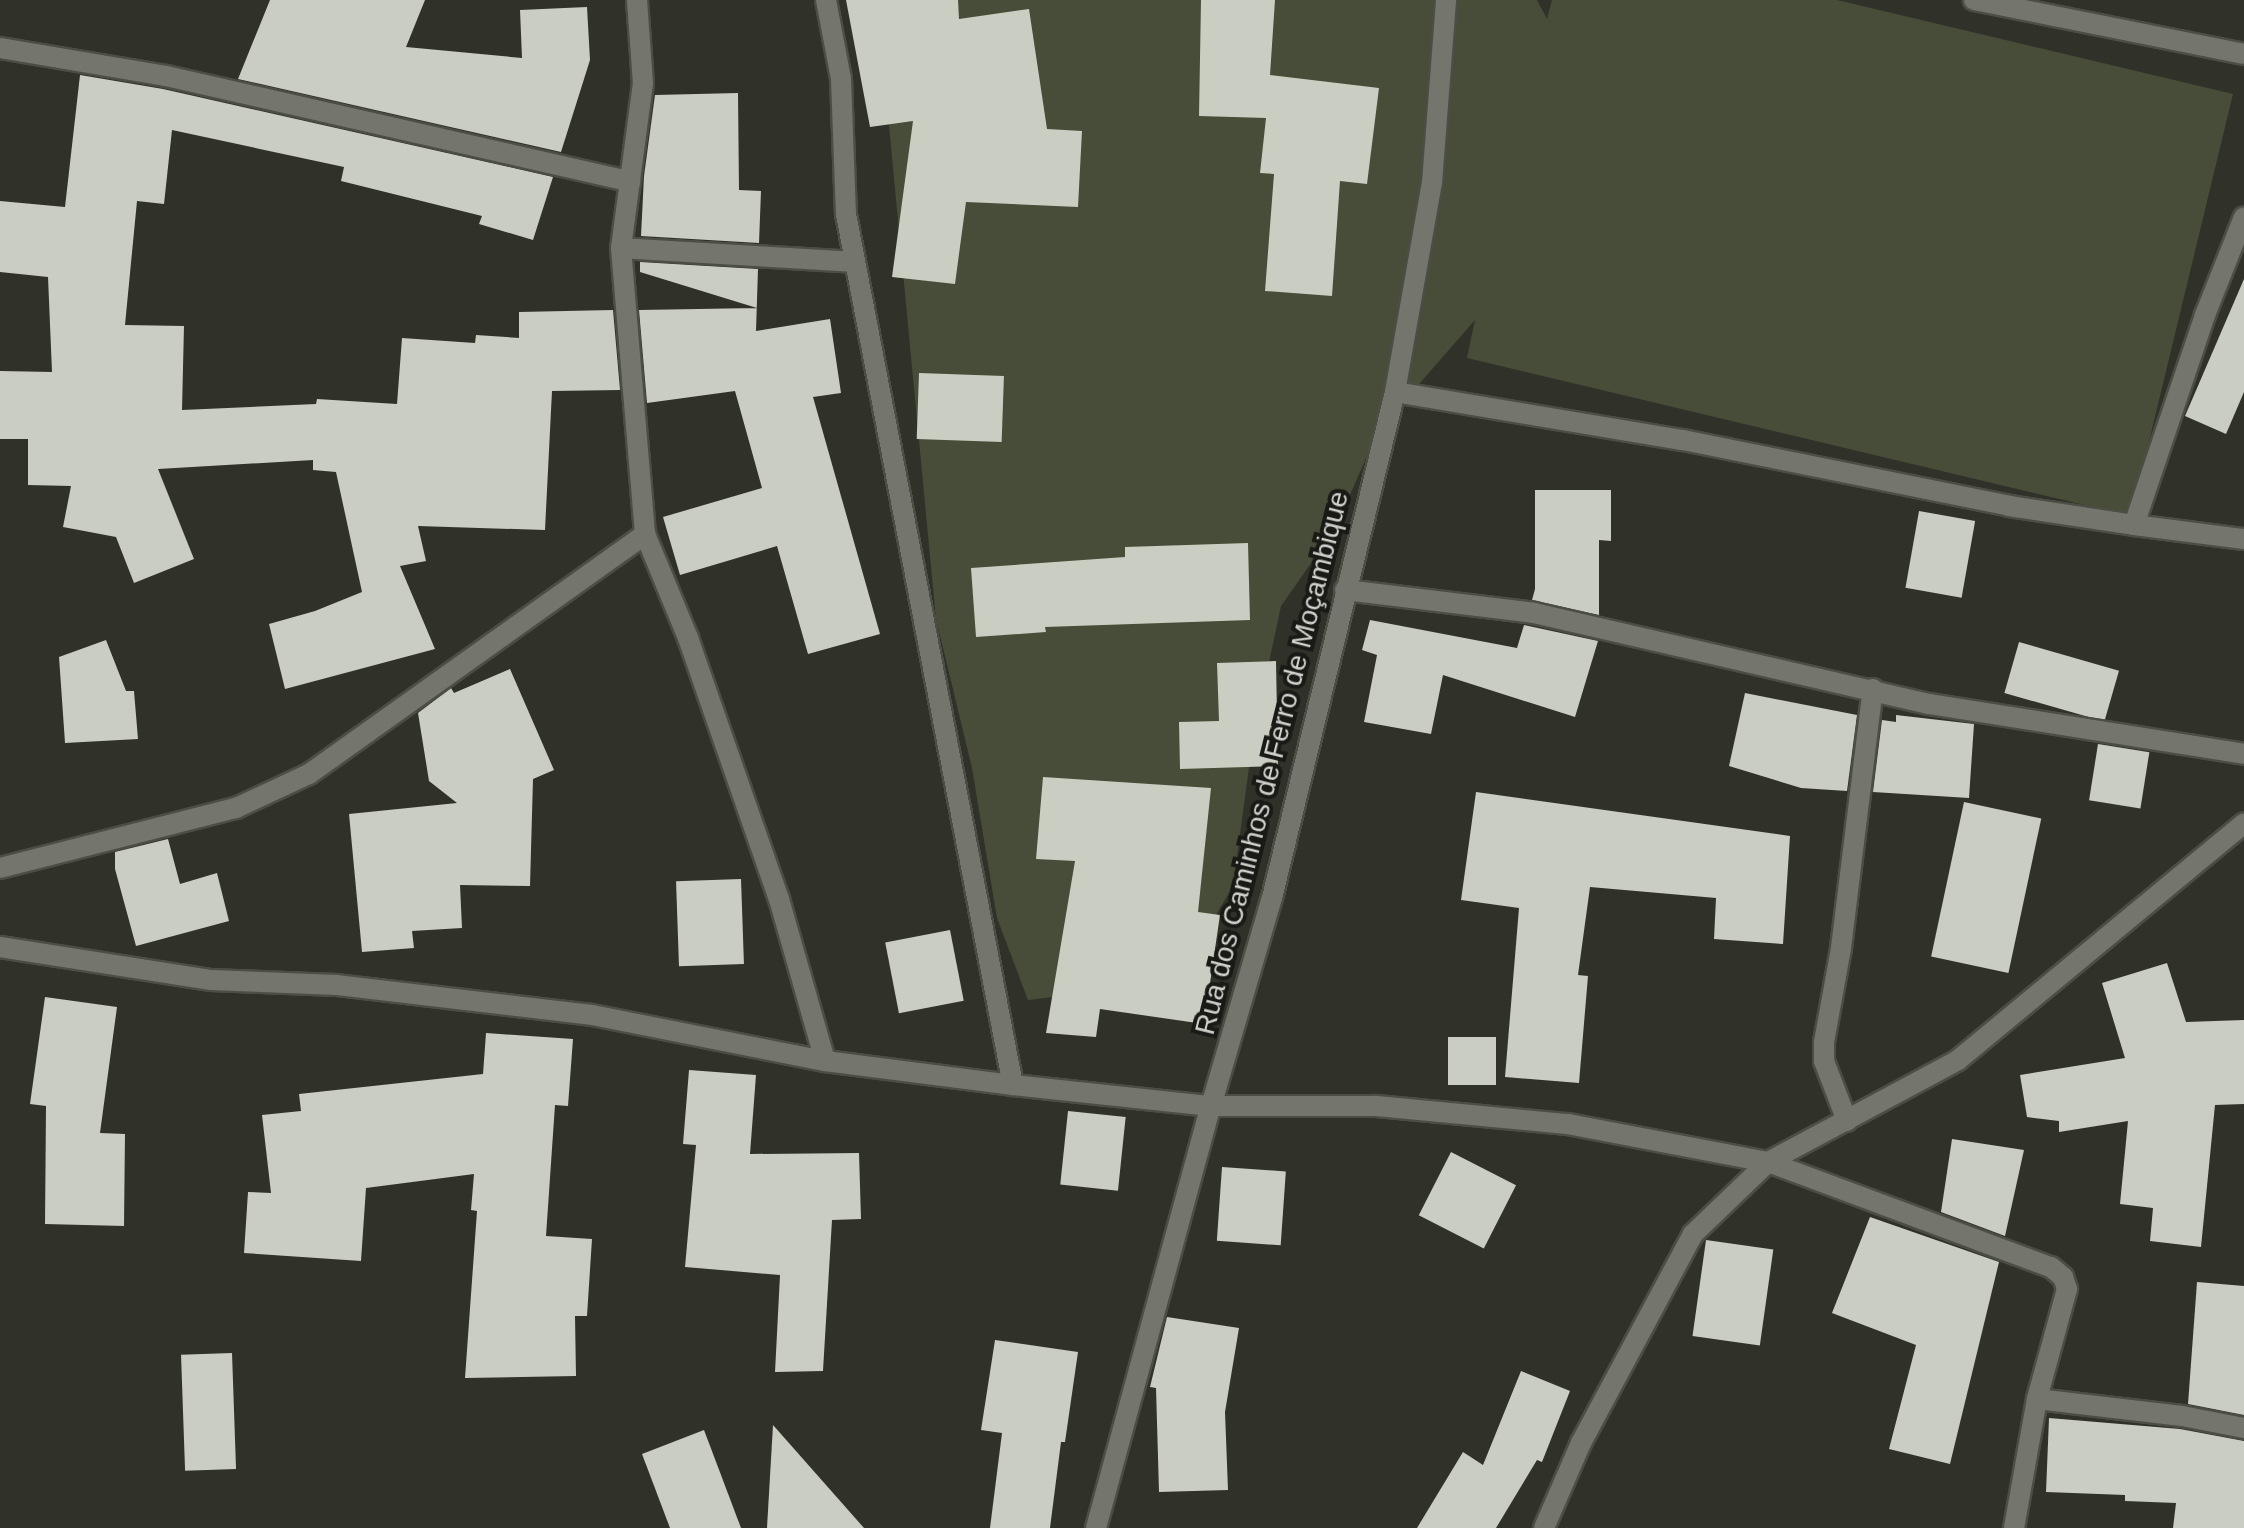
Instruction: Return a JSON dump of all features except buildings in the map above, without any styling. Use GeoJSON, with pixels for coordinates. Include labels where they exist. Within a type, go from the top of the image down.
{"type":"FeatureCollection","features":[{"type":"Feature","properties":{"kind":"street"},"geometry":{"type":"LineString","coordinates":[[637,0],[643,83],[621,248],[645,534],[683,626],[779,899],[825,1061]]}},
{"type":"Feature","properties":{"kind":"street"},"geometry":{"type":"LineString","coordinates":[[826,0],[841,79],[846,214],[1013,1085]]}},
{"type":"Feature","properties":{"kind":"street","name":"Rua dos Caminhos de Ferro de Moçambique"},"geometry":{"type":"LineString","coordinates":[[1096,1528],[1211,1106],[1272,898],[1395,392],[1432,183],[1446,0]]}},
{"type":"Feature","properties":{"kind":"street"},"geometry":{"type":"LineString","coordinates":[[1974,0],[2244,54]]}},
{"type":"Feature","properties":{"kind":"street"},"geometry":{"type":"LineString","coordinates":[[0,48],[166,76],[630,181]]}},
{"type":"Feature","properties":{"kind":"street"},"geometry":{"type":"LineString","coordinates":[[2134,525],[2205,315],[2244,217]]}},
{"type":"Feature","properties":{"kind":"street"},"geometry":{"type":"LineString","coordinates":[[621,248],[855,262]]}},
{"type":"Feature","properties":{"kind":"street"},"geometry":{"type":"LineString","coordinates":[[1395,392],[1683,440],[2009,506],[2244,539]]}},
{"type":"Feature","properties":{"kind":"street"},"geometry":{"type":"LineString","coordinates":[[0,868],[236,808],[271,794],[309,774],[645,534]]}},
{"type":"Feature","properties":{"kind":"street"},"geometry":{"type":"LineString","coordinates":[[1345,590],[1534,613],[1796,675],[1999,716],[2244,754]]}},
{"type":"Feature","properties":{"kind":"street"},"geometry":{"type":"LineString","coordinates":[[1847,1121],[1824,1061],[1824,1042],[1841,948],[1873,689]]}},
{"type":"Feature","properties":{"kind":"street"},"geometry":{"type":"LineString","coordinates":[[1544,1528],[1581,1443],[1693,1234],[1768,1162],[1958,1060],[2244,823]]}},
{"type":"Feature","properties":{"kind":"street"},"geometry":{"type":"LineString","coordinates":[[0,947],[211,980],[337,985],[592,1015],[825,1061],[1013,1085],[1211,1106],[1376,1106],[1568,1124],[1768,1162],[2051,1267],[2063,1277],[2067,1289],[2037,1399],[2014,1528]]}},
{"type":"Feature","properties":{"kind":"street"},"geometry":{"type":"LineString","coordinates":[[2037,1399],[2182,1416],[2244,1428]]}},
{"type":"Feature","properties":{"kind":"green space"},"geometry":{"type":"Polygon","coordinates":[[[856,0],[1537,0],[1547,19],[1552,0],[1837,0],[2233,94],[2131,516],[1467,358],[1475,320],[1378,431],[1335,529],[1281,606],[1253,738],[1233,886],[1177,982],[1028,1000],[997,918],[972,768],[936,619],[884,73],[856,0]]]}}]}
